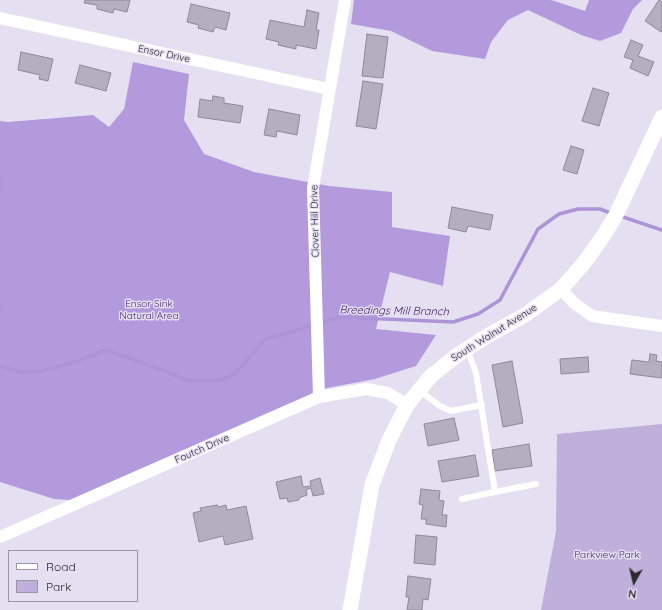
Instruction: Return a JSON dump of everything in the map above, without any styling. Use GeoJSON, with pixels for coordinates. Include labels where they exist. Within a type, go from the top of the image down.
{"type":"FeatureCollection","features":[{"type":"Feature","properties":{"kind":"street","name":"Clover Hill Drive"},"geometry":{"type":"LineString","coordinates":[[319,397],[313,188],[345,0]]}},
{"type":"Feature","properties":{"kind":"street","name":"Ensor Drive"},"geometry":{"type":"LineString","coordinates":[[0,18],[329,89]]}},
{"type":"Feature","properties":{"kind":"street","name":"South Walnut Avenue"},"geometry":{"type":"LineString","coordinates":[[350,610],[372,486],[389,440],[407,405],[431,376],[456,356],[525,315],[561,289],[584,264],[616,215],[661,120]]}},
{"type":"Feature","properties":{"kind":"street"},"geometry":{"type":"LineString","coordinates":[[561,289],[574,303],[592,316],[662,326]]}},
{"type":"Feature","properties":{"kind":"street","name":"Foutch Drive"},"geometry":{"type":"LineString","coordinates":[[0,538],[319,397],[366,389],[388,393],[407,405]]}},
{"type":"Feature","properties":{"kind":"lane"},"geometry":{"type":"LineString","coordinates":[[467,349],[476,373],[496,492]]}},
{"type":"Feature","properties":{"kind":"lane"},"geometry":{"type":"LineString","coordinates":[[419,391],[440,406],[451,411],[482,405]]}},
{"type":"Feature","properties":{"kind":"lane"},"geometry":{"type":"LineString","coordinates":[[462,499],[536,484]]}},
{"type":"Feature","properties":{"kind":"green space"},"geometry":{"type":"Polygon","coordinates":[[[354,0],[551,0],[585,11],[589,0],[642,0],[633,9],[621,33],[600,41],[581,35],[528,10],[508,20],[491,42],[485,59],[432,51],[391,31],[351,24],[354,0]]]}},
{"type":"Feature","properties":{"kind":"green space","name":"Ensor Sink Natural Area"},"geometry":{"type":"Polygon","coordinates":[[[133,62],[189,74],[184,120],[204,154],[254,172],[329,186],[392,192],[392,227],[450,236],[443,286],[390,272],[376,329],[436,335],[416,366],[375,379],[327,388],[70,500],[54,499],[0,482],[0,121],[8,122],[93,115],[109,127],[124,109],[133,62]]]}},
{"type":"Feature","properties":{"kind":"green space","name":"Parkview Park"},"geometry":{"type":"Polygon","coordinates":[[[662,424],[662,610],[541,610],[556,531],[557,434],[662,424]]]}},
{"type":"Feature","properties":{"kind":"building"},"geometry":{"type":"Polygon","coordinates":[[[85,0],[130,0],[127,12],[114,9],[113,13],[97,9],[97,5],[84,3],[85,0]]]}},
{"type":"Feature","properties":{"kind":"building"},"geometry":{"type":"Polygon","coordinates":[[[659,0],[662,2],[661,32],[645,21],[659,0]]]}},
{"type":"Feature","properties":{"kind":"building"},"geometry":{"type":"Polygon","coordinates":[[[191,4],[230,13],[226,30],[215,27],[213,32],[198,28],[199,25],[187,22],[191,4]]]}},
{"type":"Feature","properties":{"kind":"building"},"geometry":{"type":"Polygon","coordinates":[[[307,10],[319,13],[316,30],[319,30],[316,49],[296,45],[296,49],[278,45],[279,42],[266,39],[270,20],[304,27],[307,10]]]}},
{"type":"Feature","properties":{"kind":"building"},"geometry":{"type":"Polygon","coordinates":[[[367,34],[388,37],[383,78],[362,76],[367,34]]]}},
{"type":"Feature","properties":{"kind":"building"},"geometry":{"type":"Polygon","coordinates":[[[631,40],[643,45],[638,56],[654,62],[648,76],[630,68],[633,60],[624,57],[631,40]]]}},
{"type":"Feature","properties":{"kind":"building"},"geometry":{"type":"Polygon","coordinates":[[[21,52],[53,59],[48,81],[39,79],[40,75],[18,70],[21,52]]]}},
{"type":"Feature","properties":{"kind":"building"},"geometry":{"type":"Polygon","coordinates":[[[80,65],[111,73],[106,91],[75,83],[80,65]]]}},
{"type":"Feature","properties":{"kind":"building"},"geometry":{"type":"Polygon","coordinates":[[[363,81],[383,84],[376,129],[356,126],[363,81]]]}},
{"type":"Feature","properties":{"kind":"building"},"geometry":{"type":"Polygon","coordinates":[[[593,88],[609,93],[599,126],[582,121],[593,88]]]}},
{"type":"Feature","properties":{"kind":"building"},"geometry":{"type":"Polygon","coordinates":[[[213,96],[224,98],[224,103],[243,106],[240,123],[198,117],[200,99],[212,101],[213,96]]]}},
{"type":"Feature","properties":{"kind":"building"},"geometry":{"type":"Polygon","coordinates":[[[269,109],[300,115],[297,135],[277,131],[276,137],[264,135],[269,109]]]}},
{"type":"Feature","properties":{"kind":"building"},"geometry":{"type":"Polygon","coordinates":[[[571,146],[584,150],[577,174],[563,170],[571,146]]]}},
{"type":"Feature","properties":{"kind":"building"},"geometry":{"type":"Polygon","coordinates":[[[452,207],[493,215],[490,230],[468,226],[466,232],[448,228],[452,207]]]}},
{"type":"Feature","properties":{"kind":"building"},"geometry":{"type":"Polygon","coordinates":[[[650,354],[657,355],[656,361],[662,362],[662,378],[630,374],[632,360],[649,362],[650,354]]]}},
{"type":"Feature","properties":{"kind":"building"},"geometry":{"type":"Polygon","coordinates":[[[588,357],[589,372],[561,374],[560,359],[588,357]]]}},
{"type":"Feature","properties":{"kind":"building"},"geometry":{"type":"Polygon","coordinates":[[[512,361],[523,423],[503,427],[492,365],[512,361]]]}},
{"type":"Feature","properties":{"kind":"building"},"geometry":{"type":"Polygon","coordinates":[[[454,418],[459,440],[428,446],[424,424],[454,418]]]}},
{"type":"Feature","properties":{"kind":"building"},"geometry":{"type":"Polygon","coordinates":[[[529,444],[532,466],[495,471],[492,450],[529,444]]]}},
{"type":"Feature","properties":{"kind":"building"},"geometry":{"type":"Polygon","coordinates":[[[475,455],[479,476],[442,482],[438,461],[475,455]]]}},
{"type":"Feature","properties":{"kind":"building"},"geometry":{"type":"Polygon","coordinates":[[[301,476],[303,487],[311,486],[310,481],[320,478],[324,494],[313,496],[311,488],[306,490],[307,495],[299,498],[299,500],[288,502],[287,498],[280,499],[276,482],[301,476]]]}},
{"type":"Feature","properties":{"kind":"building"},"geometry":{"type":"Polygon","coordinates":[[[421,489],[440,491],[439,500],[444,501],[442,515],[447,515],[446,527],[426,524],[426,519],[421,519],[423,505],[419,504],[421,489]]]}},
{"type":"Feature","properties":{"kind":"building"},"geometry":{"type":"Polygon","coordinates":[[[217,505],[218,507],[226,505],[227,510],[246,506],[253,539],[225,545],[223,536],[199,542],[193,513],[201,511],[200,508],[217,505]]]}},
{"type":"Feature","properties":{"kind":"building"},"geometry":{"type":"Polygon","coordinates":[[[416,535],[437,537],[435,565],[414,563],[416,535]]]}},
{"type":"Feature","properties":{"kind":"building"},"geometry":{"type":"Polygon","coordinates":[[[408,576],[431,579],[428,600],[423,599],[422,610],[407,610],[409,597],[406,597],[408,576]]]}},
{"type":"Feature","properties":{"kind":"waterway"},"geometry":{"type":"LineString","coordinates":[[0,175],[0,193]]}},
{"type":"Feature","properties":{"kind":"waterway","name":"Breedings Mill Branch"},"geometry":{"type":"LineString","coordinates":[[0,367],[22,372],[44,371],[106,350],[168,372],[188,381],[216,381],[235,374],[264,340],[340,317],[453,322],[478,314],[500,300],[538,229],[559,214],[578,209],[600,209],[613,214]]}},
{"type":"Feature","properties":{"kind":"waterway","name":"Breedings Mill Branch"},"geometry":{"type":"LineString","coordinates":[[620,216],[662,230]]}},
{"type":"Feature","properties":{"kind":"waterway"},"geometry":{"type":"LineString","coordinates":[[0,306],[0,311]]}}]}
